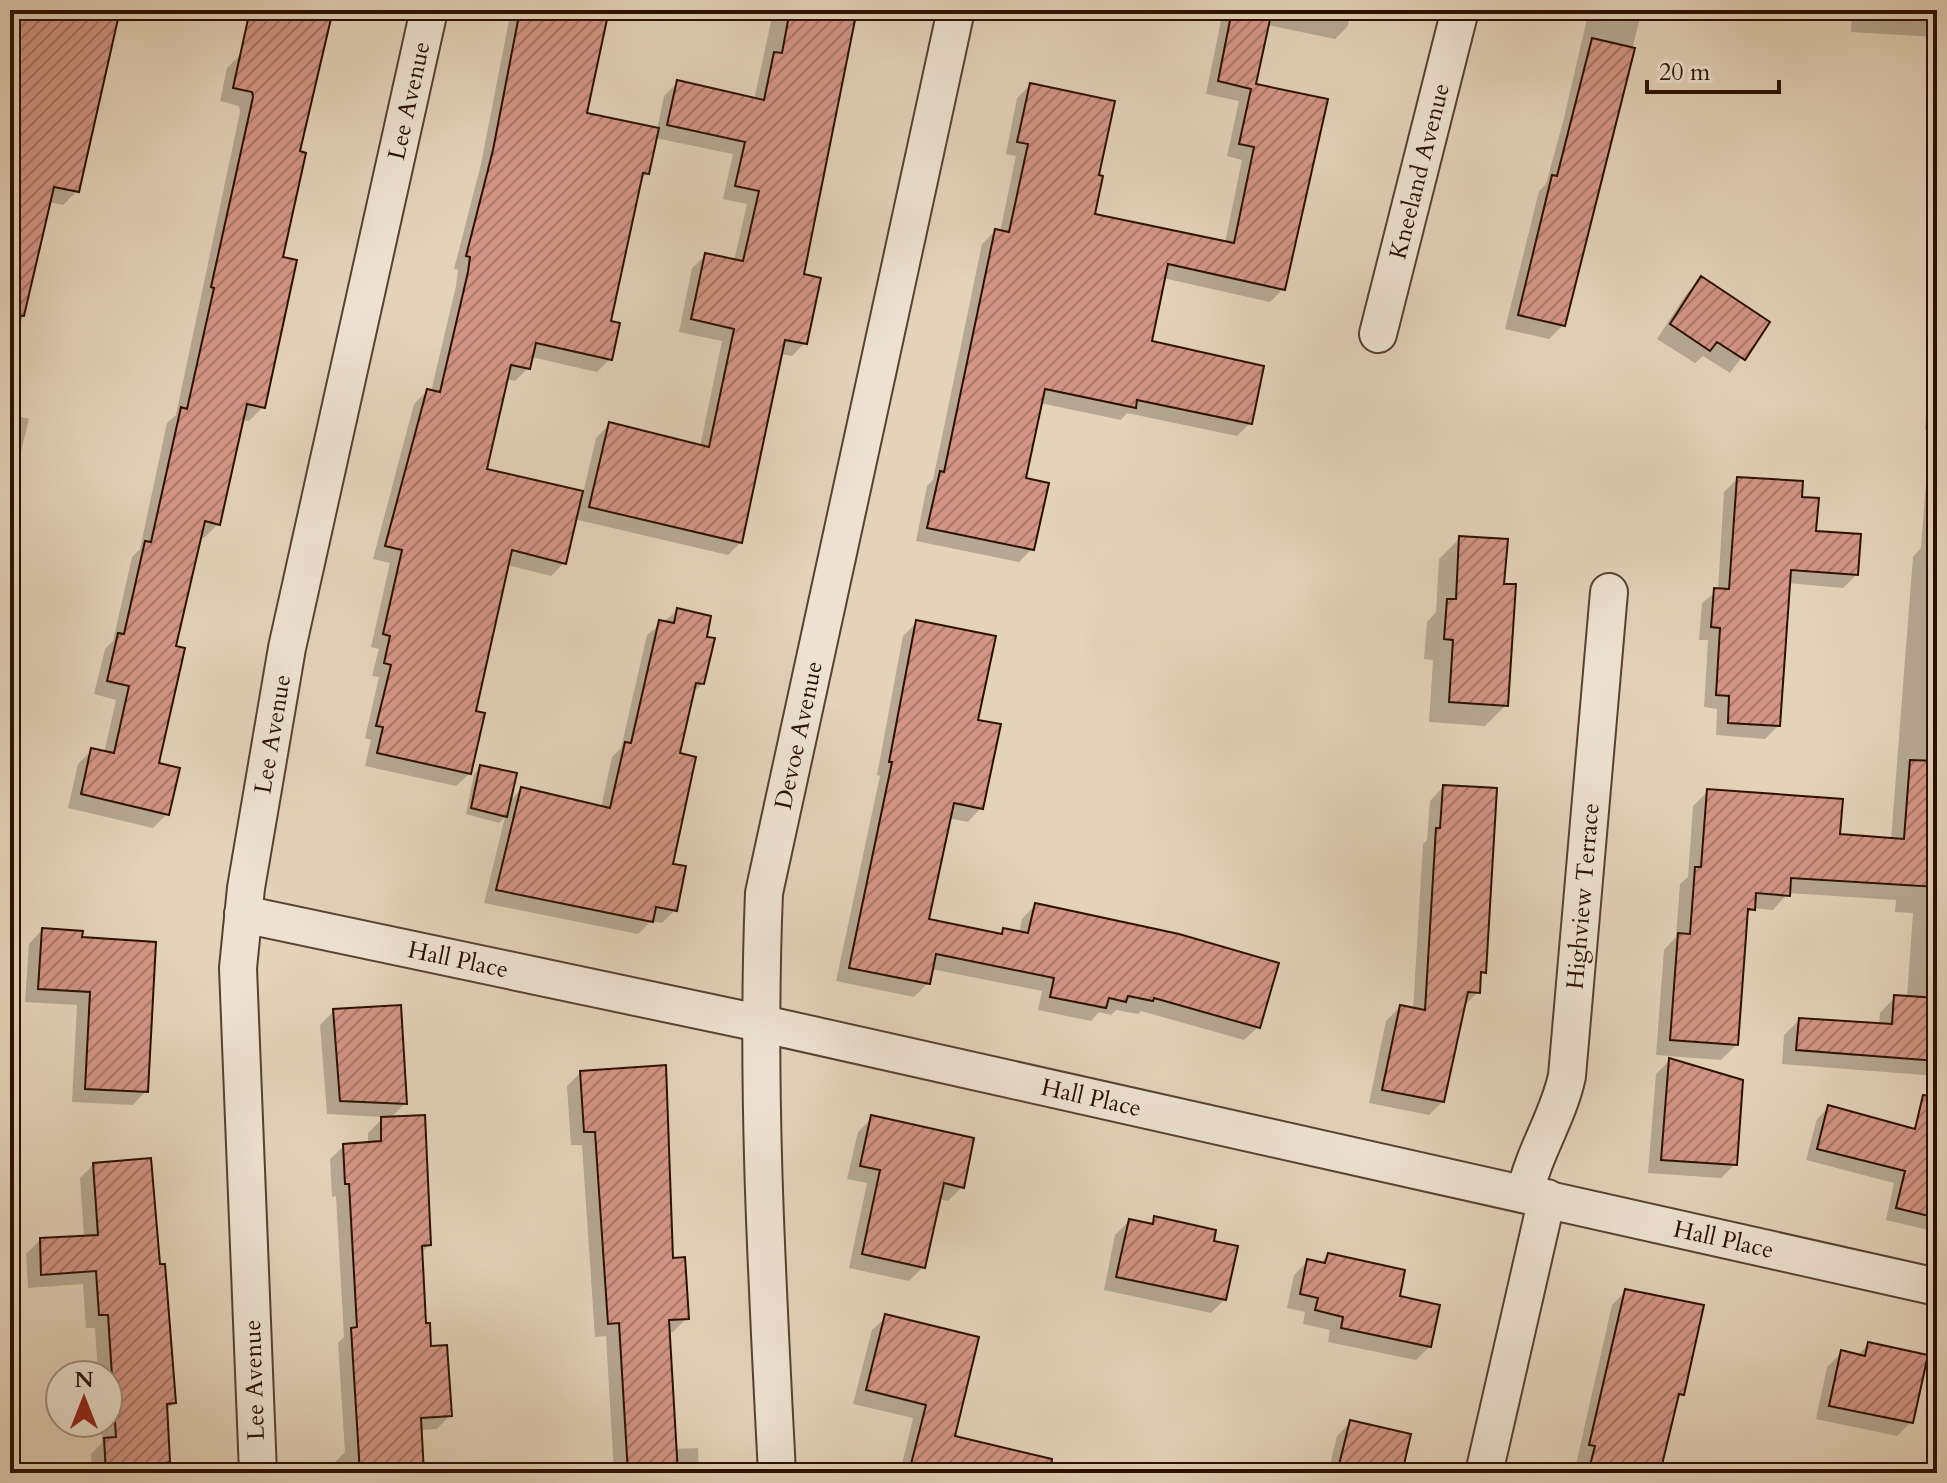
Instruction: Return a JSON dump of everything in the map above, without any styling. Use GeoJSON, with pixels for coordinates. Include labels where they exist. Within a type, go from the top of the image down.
{"type":"FeatureCollection","features":[{"type":"Feature","properties":{"kind":"street","name":"Lee Avenue"},"geometry":{"type":"LineString","coordinates":[[258,1473],[238,968],[243,914],[287,648],[429,10]]}},
{"type":"Feature","properties":{"kind":"street","name":"Devoe Avenue"},"geometry":{"type":"LineString","coordinates":[[777,1473],[761,1167],[759,1023],[764,893],[956,10]]}},
{"type":"Feature","properties":{"kind":"street","name":"Kneeland Avenue"},"geometry":{"type":"LineString","coordinates":[[1378,334],[1460,10]]}},
{"type":"Feature","properties":{"kind":"street","name":"Highview Terrace"},"geometry":{"type":"LineString","coordinates":[[1484,1473],[1536,1196],[1533,1159],[1561,1102],[1567,1076],[1609,592]]}},
{"type":"Feature","properties":{"kind":"street","name":"Hall Place"},"geometry":{"type":"LineString","coordinates":[[243,914],[759,1023],[1937,1287]]}},
{"type":"Feature","properties":{"kind":"building"},"geometry":{"type":"Polygon","coordinates":[[[15,10],[120,10],[79,192],[54,187],[24,316],[10,315],[10,30],[15,10]]]}},
{"type":"Feature","properties":{"kind":"building"},"geometry":{"type":"Polygon","coordinates":[[[250,10],[333,10],[300,151],[306,153],[283,257],[297,260],[265,408],[247,404],[220,525],[205,521],[176,646],[185,648],[159,763],[180,768],[169,815],[81,794],[91,748],[114,753],[129,686],[107,681],[118,633],[124,634],[145,541],[151,542],[181,407],[187,409],[214,288],[211,287],[253,97],[252,92],[233,88],[250,10]]]}},
{"type":"Feature","properties":{"kind":"building"},"geometry":{"type":"Polygon","coordinates":[[[520,10],[609,10],[587,113],[659,128],[649,174],[643,173],[611,321],[620,323],[612,360],[536,343],[530,369],[511,365],[487,469],[583,491],[566,564],[512,550],[476,711],[485,713],[471,774],[377,753],[383,727],[376,726],[391,665],[384,663],[390,636],[383,634],[402,550],[385,546],[427,389],[440,392],[468,272],[470,257],[466,256],[493,150],[520,10]]]}},
{"type":"Feature","properties":{"kind":"building"},"geometry":{"type":"Polygon","coordinates":[[[790,10],[857,10],[804,274],[821,278],[807,344],[785,340],[742,543],[589,507],[609,422],[709,447],[734,329],[691,319],[705,253],[743,261],[759,191],[735,186],[745,142],[667,125],[677,80],[764,100],[774,52],[782,53],[790,10]]]}},
{"type":"Feature","properties":{"kind":"building"},"geometry":{"type":"Polygon","coordinates":[[[1232,10],[1271,15],[1256,84],[1328,99],[1285,290],[1168,264],[1152,341],[1264,366],[1252,424],[1137,400],[1136,408],[1045,389],[1026,478],[1049,483],[1034,550],[927,528],[940,471],[944,472],[995,229],[1009,232],[1028,144],[1017,142],[1030,83],[1115,101],[1099,175],[1103,176],[1095,214],[1234,243],[1254,147],[1239,144],[1251,89],[1218,81],[1232,10]]]}},
{"type":"Feature","properties":{"kind":"building"},"geometry":{"type":"Polygon","coordinates":[[[1592,38],[1635,48],[1565,326],[1518,315],[1552,175],[1557,176],[1592,38]]]}},
{"type":"Feature","properties":{"kind":"building"},"geometry":{"type":"Polygon","coordinates":[[[1701,276],[1770,322],[1745,360],[1717,342],[1710,351],[1670,324],[1701,276]]]}},
{"type":"Feature","properties":{"kind":"building"},"geometry":{"type":"Polygon","coordinates":[[[1737,477],[1803,481],[1802,497],[1819,498],[1816,531],[1861,534],[1858,575],[1791,570],[1780,726],[1728,723],[1729,696],[1716,695],[1720,628],[1711,627],[1714,588],[1729,589],[1737,477]]]}},
{"type":"Feature","properties":{"kind":"building"},"geometry":{"type":"Polygon","coordinates":[[[1459,536],[1508,539],[1504,584],[1516,584],[1508,706],[1449,702],[1453,640],[1444,639],[1447,599],[1456,599],[1459,536]]]}},
{"type":"Feature","properties":{"kind":"building"},"geometry":{"type":"Polygon","coordinates":[[[677,608],[711,616],[707,637],[715,638],[704,684],[696,683],[680,753],[696,757],[673,864],[686,866],[677,911],[656,907],[653,922],[496,890],[521,787],[610,808],[625,742],[631,743],[659,620],[674,623],[677,608]]]}},
{"type":"Feature","properties":{"kind":"building"},"geometry":{"type":"Polygon","coordinates":[[[916,620],[996,636],[978,720],[1001,724],[983,809],[954,803],[929,919],[1002,934],[1003,928],[1028,933],[1035,903],[1179,934],[1279,963],[1260,1028],[1154,998],[1153,1001],[1128,996],[1126,1002],[1109,998],[1106,1008],[1050,997],[1054,978],[936,954],[930,984],[849,968],[892,762],[889,762],[916,620]]]}},
{"type":"Feature","properties":{"kind":"building"},"geometry":{"type":"Polygon","coordinates":[[[1910,760],[1937,761],[1937,887],[1791,878],[1790,896],[1756,893],[1755,910],[1748,909],[1738,1045],[1670,1040],[1678,933],[1690,934],[1695,867],[1701,867],[1707,789],[1843,799],[1840,834],[1904,839],[1910,760]]]}},
{"type":"Feature","properties":{"kind":"building"},"geometry":{"type":"Polygon","coordinates":[[[480,765],[517,773],[507,817],[471,808],[480,765]]]}},
{"type":"Feature","properties":{"kind":"building"},"geometry":{"type":"Polygon","coordinates":[[[1443,785],[1497,788],[1486,973],[1481,972],[1480,993],[1468,992],[1444,1102],[1382,1090],[1400,1005],[1425,1010],[1436,828],[1440,828],[1443,785]]]}},
{"type":"Feature","properties":{"kind":"building"},"geometry":{"type":"Polygon","coordinates":[[[42,928],[83,931],[82,937],[156,942],[148,1092],[85,1089],[90,992],[38,989],[42,928]]]}},
{"type":"Feature","properties":{"kind":"building"},"geometry":{"type":"Polygon","coordinates":[[[1894,995],[1937,998],[1937,1061],[1796,1050],[1799,1018],[1892,1024],[1894,995]]]}},
{"type":"Feature","properties":{"kind":"building"},"geometry":{"type":"Polygon","coordinates":[[[401,1005],[407,1104],[340,1101],[333,1009],[401,1005]]]}},
{"type":"Feature","properties":{"kind":"building"},"geometry":{"type":"Polygon","coordinates":[[[1669,1058],[1743,1080],[1737,1165],[1661,1160],[1669,1058]]]}},
{"type":"Feature","properties":{"kind":"building"},"geometry":{"type":"Polygon","coordinates":[[[666,1065],[673,1258],[685,1257],[689,1319],[669,1320],[678,1473],[628,1473],[619,1323],[608,1324],[595,1132],[584,1132],[580,1071],[666,1065]]]}},
{"type":"Feature","properties":{"kind":"building"},"geometry":{"type":"Polygon","coordinates":[[[1923,1095],[1937,1097],[1937,1218],[1896,1208],[1905,1171],[1817,1149],[1828,1105],[1915,1129],[1923,1095]]]}},
{"type":"Feature","properties":{"kind":"building"},"geometry":{"type":"Polygon","coordinates":[[[425,1115],[431,1245],[422,1246],[426,1323],[430,1323],[431,1346],[447,1345],[452,1416],[421,1418],[424,1473],[360,1473],[351,1328],[357,1327],[349,1184],[345,1184],[343,1144],[381,1141],[381,1117],[425,1115]]]}},
{"type":"Feature","properties":{"kind":"building"},"geometry":{"type":"Polygon","coordinates":[[[871,1115],[974,1138],[964,1188],[944,1183],[925,1268],[862,1254],[880,1170],[860,1166],[871,1115]]]}},
{"type":"Feature","properties":{"kind":"building"},"geometry":{"type":"Polygon","coordinates":[[[151,1158],[160,1264],[165,1264],[176,1403],[167,1404],[170,1462],[165,1463],[165,1473],[106,1473],[104,1439],[124,1439],[124,1359],[111,1359],[108,1315],[99,1315],[96,1271],[41,1275],[40,1238],[98,1235],[93,1163],[151,1158]]]}},
{"type":"Feature","properties":{"kind":"building"},"geometry":{"type":"Polygon","coordinates":[[[1154,1216],[1216,1230],[1214,1241],[1238,1246],[1226,1300],[1116,1277],[1129,1219],[1153,1224],[1154,1216]]]}},
{"type":"Feature","properties":{"kind":"building"},"geometry":{"type":"Polygon","coordinates":[[[1328,1253],[1405,1270],[1400,1296],[1440,1305],[1431,1347],[1341,1328],[1343,1317],[1315,1310],[1318,1298],[1300,1294],[1307,1259],[1325,1263],[1328,1253]]]}},
{"type":"Feature","properties":{"kind":"building"},"geometry":{"type":"Polygon","coordinates":[[[1625,1289],[1704,1305],[1684,1395],[1679,1394],[1660,1473],[1588,1473],[1595,1446],[1589,1445],[1625,1289]]]}},
{"type":"Feature","properties":{"kind":"building"},"geometry":{"type":"Polygon","coordinates":[[[885,1314],[979,1337],[955,1436],[1052,1459],[1050,1473],[929,1473],[910,1468],[926,1405],[866,1390],[885,1314]]]}},
{"type":"Feature","properties":{"kind":"building"},"geometry":{"type":"Polygon","coordinates":[[[1868,1342],[1928,1355],[1913,1423],[1829,1406],[1841,1350],[1865,1356],[1868,1342]]]}},
{"type":"Feature","properties":{"kind":"building"},"geometry":{"type":"Polygon","coordinates":[[[1350,1420],[1411,1434],[1402,1473],[1337,1473],[1350,1420]]]}}]}
